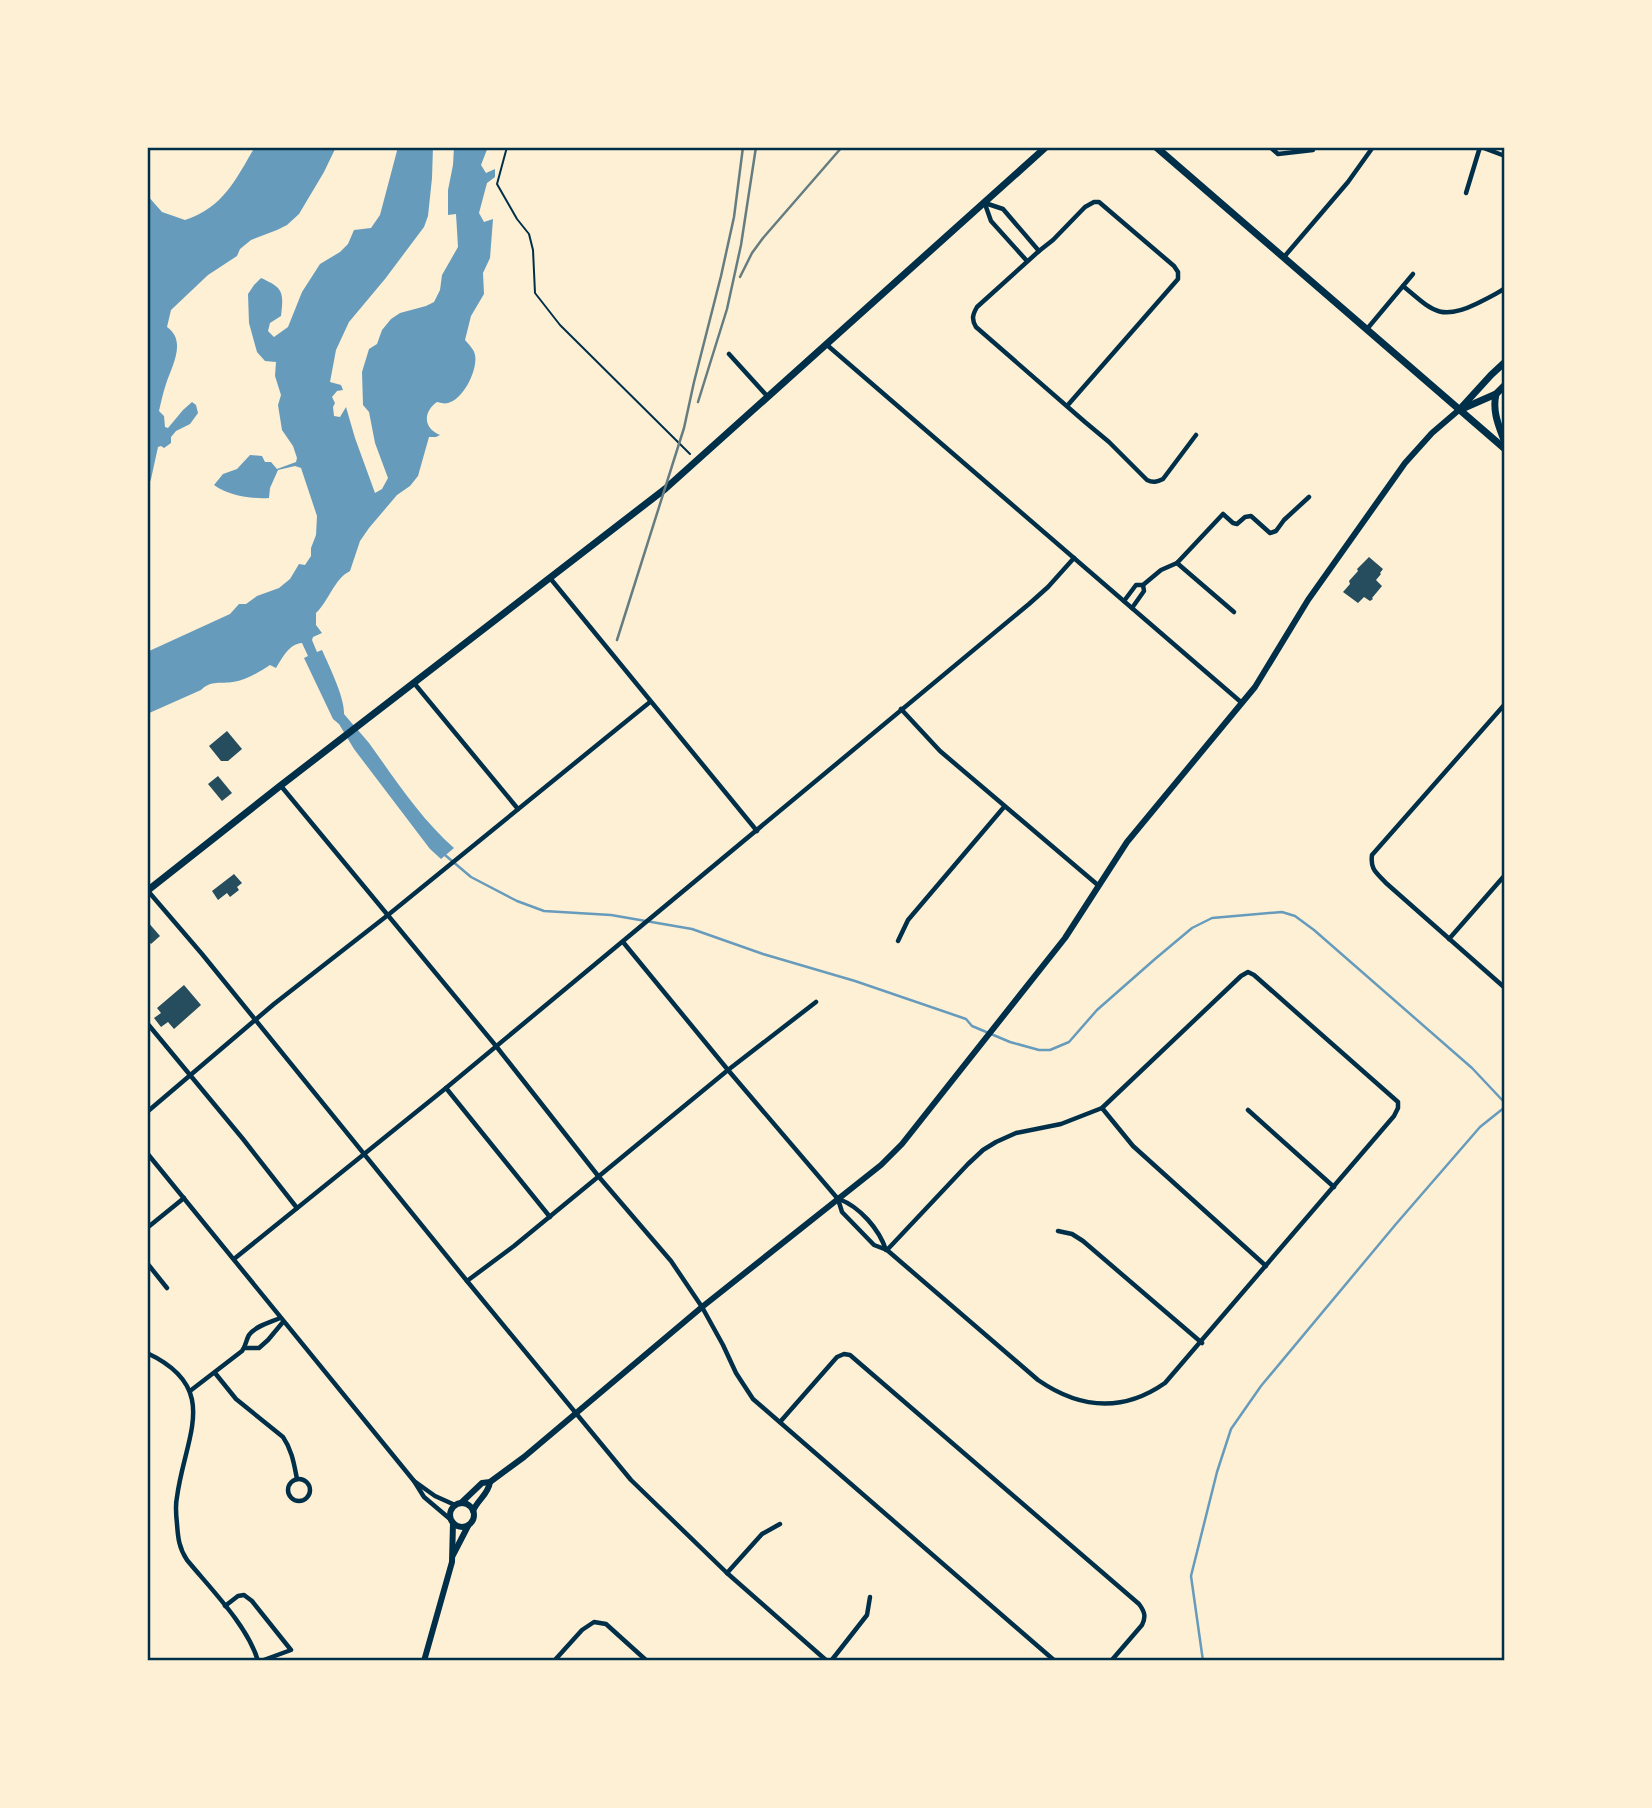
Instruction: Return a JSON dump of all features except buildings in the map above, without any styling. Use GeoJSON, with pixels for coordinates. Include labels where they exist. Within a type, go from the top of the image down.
{"type":"FeatureCollection","features":[{"type":"Feature","properties":{"kind":"main road"},"geometry":{"type":"LineString","coordinates":[[147,891],[698,462],[1046,147]]}},
{"type":"Feature","properties":{"kind":"main road"},"geometry":{"type":"LineString","coordinates":[[1156,147],[1505,449]]}},
{"type":"Feature","properties":{"kind":"main road"},"geometry":{"type":"LineString","coordinates":[[1460,409],[1505,362]]}},
{"type":"Feature","properties":{"kind":"main road"},"geometry":{"type":"LineString","coordinates":[[1460,409],[1496,394],[1505,385]]}},
{"type":"Feature","properties":{"kind":"main road"},"geometry":{"type":"LineString","coordinates":[[1496,394],[1495,416],[1505,443]]}},
{"type":"Feature","properties":{"kind":"street"},"geometry":{"type":"LineString","coordinates":[[1270,147],[1278,154],[1313,150],[1313,147]]}},
{"type":"Feature","properties":{"kind":"street"},"geometry":{"type":"LineString","coordinates":[[1284,257],[1348,182],[1373,147]]}},
{"type":"Feature","properties":{"kind":"street"},"geometry":{"type":"LineString","coordinates":[[1466,193],[1481,147],[1505,156]]}},
{"type":"Feature","properties":{"kind":"street"},"geometry":{"type":"LineString","coordinates":[[1067,406],[1178,279],[1174,266],[1099,202],[1085,207],[1053,240],[977,307],[973,321],[976,327],[1067,406],[1109,442],[1147,480],[1155,482],[1163,479],[1196,435]]}},
{"type":"Feature","properties":{"kind":"street"},"geometry":{"type":"LineString","coordinates":[[985,203],[1003,209],[1039,251]]}},
{"type":"Feature","properties":{"kind":"street"},"geometry":{"type":"LineString","coordinates":[[985,203],[991,221],[1027,261]]}},
{"type":"Feature","properties":{"kind":"street"},"geometry":{"type":"LineString","coordinates":[[1367,329],[1413,274]]}},
{"type":"Feature","properties":{"kind":"street"},"geometry":{"type":"LineString","coordinates":[[1403,286],[1429,307],[1444,313],[1464,310],[1505,288]]}},
{"type":"Feature","properties":{"kind":"street"},"geometry":{"type":"LineString","coordinates":[[827,345],[1242,704]]}},
{"type":"Feature","properties":{"kind":"street"},"geometry":{"type":"LineString","coordinates":[[729,355],[768,398]]}},
{"type":"Feature","properties":{"kind":"street"},"geometry":{"type":"LineString","coordinates":[[453,1555],[450,1512],[458,1504],[482,1483],[490,1482],[518,1462],[702,1307],[881,1165],[902,1144],[1065,938],[1138,828],[1242,704],[1270,664],[1308,600],[1396,474],[1422,443],[1460,409]]}},
{"type":"Feature","properties":{"kind":"street"},"geometry":{"type":"LineString","coordinates":[[1124,601],[1136,585],[1143,585],[1161,570],[1177,563],[1223,514],[1237,524],[1245,517],[1251,516],[1270,533],[1276,531],[1309,497]]}},
{"type":"Feature","properties":{"kind":"street"},"geometry":{"type":"LineString","coordinates":[[234,1259],[446,1088],[1039,596],[1073,558]]}},
{"type":"Feature","properties":{"kind":"street"},"geometry":{"type":"LineString","coordinates":[[1177,563],[1234,612]]}},
{"type":"Feature","properties":{"kind":"street"},"geometry":{"type":"LineString","coordinates":[[550,578],[757,831]]}},
{"type":"Feature","properties":{"kind":"street"},"geometry":{"type":"LineString","coordinates":[[1132,608],[1144,591],[1143,585]]}},
{"type":"Feature","properties":{"kind":"street"},"geometry":{"type":"LineString","coordinates":[[414,683],[518,809]]}},
{"type":"Feature","properties":{"kind":"street"},"geometry":{"type":"LineString","coordinates":[[147,1112],[255,1020],[650,702]]}},
{"type":"Feature","properties":{"kind":"street"},"geometry":{"type":"LineString","coordinates":[[1505,704],[1372,855],[1371,864],[1386,883],[1505,988]]}},
{"type":"Feature","properties":{"kind":"street"},"geometry":{"type":"LineString","coordinates":[[901,709],[940,751],[1099,886]]}},
{"type":"Feature","properties":{"kind":"street"},"geometry":{"type":"LineString","coordinates":[[280,786],[496,1046],[599,1177],[671,1261],[702,1307],[736,1373],[753,1399],[1055,1661]]}},
{"type":"Feature","properties":{"kind":"street"},"geometry":{"type":"LineString","coordinates":[[898,941],[908,920],[1004,807]]}},
{"type":"Feature","properties":{"kind":"street"},"geometry":{"type":"LineString","coordinates":[[1450,939],[1505,875]]}},
{"type":"Feature","properties":{"kind":"street"},"geometry":{"type":"LineString","coordinates":[[147,891],[202,954],[631,1480],[727,1573],[829,1661],[867,1615],[870,1597]]}},
{"type":"Feature","properties":{"kind":"street"},"geometry":{"type":"LineString","coordinates":[[623,942],[838,1199],[842,1212],[874,1245],[887,1250],[1038,1380],[1070,1398],[1086,1402],[1111,1404],[1138,1398],[1166,1383],[1394,1116],[1398,1102],[1248,972],[1102,1108],[1073,1121],[1016,1133],[983,1150],[887,1250]]}},
{"type":"Feature","properties":{"kind":"street"},"geometry":{"type":"LineString","coordinates":[[467,1281],[816,1002]]}},
{"type":"Feature","properties":{"kind":"street"},"geometry":{"type":"LineString","coordinates":[[147,1023],[297,1208]]}},
{"type":"Feature","properties":{"kind":"street"},"geometry":{"type":"LineString","coordinates":[[446,1088],[550,1217]]}},
{"type":"Feature","properties":{"kind":"street"},"geometry":{"type":"LineString","coordinates":[[1102,1108],[1133,1146],[1266,1266]]}},
{"type":"Feature","properties":{"kind":"street"},"geometry":{"type":"LineString","coordinates":[[1248,1110],[1334,1187]]}},
{"type":"Feature","properties":{"kind":"street"},"geometry":{"type":"LineString","coordinates":[[147,1153],[414,1481],[424,1497],[460,1527],[468,1526]]}},
{"type":"Feature","properties":{"kind":"street"},"geometry":{"type":"LineString","coordinates":[[147,1228],[184,1197]]}},
{"type":"Feature","properties":{"kind":"street"},"geometry":{"type":"LineString","coordinates":[[838,1199],[851,1204],[859,1212],[881,1236],[887,1250]]}},
{"type":"Feature","properties":{"kind":"street"},"geometry":{"type":"LineString","coordinates":[[1058,1231],[1072,1234],[1083,1241],[1202,1343]]}},
{"type":"Feature","properties":{"kind":"street"},"geometry":{"type":"LineString","coordinates":[[147,1264],[167,1289]]}},
{"type":"Feature","properties":{"kind":"street"},"geometry":{"type":"LineString","coordinates":[[190,1391],[245,1348],[248,1335],[258,1327],[281,1320]]}},
{"type":"Feature","properties":{"kind":"street"},"geometry":{"type":"LineString","coordinates":[[245,1348],[259,1348],[268,1340],[281,1320]]}},
{"type":"Feature","properties":{"kind":"street"},"geometry":{"type":"LineString","coordinates":[[147,1353],[174,1369],[186,1382],[193,1403],[193,1417],[176,1501],[178,1538],[183,1555],[225,1606],[249,1640],[259,1661],[291,1650],[247,1596],[238,1596],[225,1606]]}},
{"type":"Feature","properties":{"kind":"street"},"geometry":{"type":"LineString","coordinates":[[780,1422],[837,1357],[850,1355],[1139,1604],[1145,1619],[1111,1661]]}},
{"type":"Feature","properties":{"kind":"street"},"geometry":{"type":"LineString","coordinates":[[215,1373],[236,1399],[283,1437],[293,1457],[298,1479]]}},
{"type":"Feature","properties":{"kind":"street"},"geometry":{"type":"LineString","coordinates":[[298,1479],[307,1482],[310,1488],[307,1497],[301,1500],[294,1499],[289,1493],[289,1486],[298,1479]]}},
{"type":"Feature","properties":{"kind":"street"},"geometry":{"type":"LineString","coordinates":[[414,1481],[435,1496],[467,1505],[473,1511]]}},
{"type":"Feature","properties":{"kind":"street"},"geometry":{"type":"LineString","coordinates":[[425,1661],[453,1555],[473,1520],[475,1506],[489,1490],[490,1482]]}},
{"type":"Feature","properties":{"kind":"street"},"geometry":{"type":"LineString","coordinates":[[727,1573],[761,1534],[780,1524]]}},
{"type":"Feature","properties":{"kind":"street"},"geometry":{"type":"LineString","coordinates":[[554,1661],[582,1630],[594,1622],[606,1625],[647,1661]]}},
{"type":"Feature","properties":{"kind":"path"},"geometry":{"type":"LineString","coordinates":[[507,147],[497,184],[529,234],[533,250],[535,293],[559,324],[698,462]]}},
{"type":"Feature","properties":{"kind":"water"},"geometry":{"type":"Polygon","coordinates":[[[255,147],[336,147],[299,214],[287,225],[251,240],[240,249],[237,256],[208,275],[171,310],[167,327],[173,333],[177,346],[159,411],[164,416],[165,427],[168,428],[192,402],[198,413],[190,424],[176,431],[171,437],[171,443],[164,448],[158,447],[147,490],[147,195],[162,212],[185,220],[210,208],[219,200],[255,147]]]}},
{"type":"Feature","properties":{"kind":"water"},"geometry":{"type":"Polygon","coordinates":[[[398,147],[433,147],[428,216],[424,227],[349,322],[336,350],[330,382],[341,385],[343,390],[337,391],[332,397],[335,403],[334,416],[340,417],[346,407],[375,493],[382,489],[388,478],[375,443],[369,412],[363,405],[362,372],[369,349],[377,344],[382,330],[391,319],[400,313],[434,302],[440,290],[442,275],[458,247],[456,214],[448,215],[448,190],[454,147],[488,147],[481,165],[486,173],[495,169],[495,177],[487,183],[479,213],[484,222],[493,219],[490,258],[483,273],[484,294],[471,316],[465,340],[474,353],[474,368],[469,383],[459,396],[448,403],[437,402],[429,410],[428,424],[440,435],[429,437],[418,476],[397,495],[360,541],[350,571],[340,579],[316,613],[316,625],[322,633],[312,640],[317,652],[322,650],[332,673],[344,714],[419,811],[454,848],[441,859],[430,849],[333,719],[304,658],[308,656],[302,643],[290,648],[276,668],[270,665],[243,679],[209,685],[147,714],[147,652],[230,614],[239,604],[246,604],[257,596],[279,588],[290,579],[299,564],[305,565],[311,556],[317,516],[301,468],[295,466],[278,470],[270,488],[269,498],[240,496],[214,485],[223,474],[237,469],[250,455],[262,456],[265,462],[271,462],[277,469],[296,462],[297,458],[293,446],[282,430],[278,405],[281,395],[275,376],[276,362],[265,361],[257,352],[249,323],[248,294],[261,278],[278,288],[282,296],[281,316],[270,323],[268,331],[274,337],[288,327],[302,292],[320,264],[348,244],[354,230],[371,228],[380,215],[398,147]]]}},
{"type":"Feature","properties":{"kind":"waterway"},"geometry":{"type":"LineString","coordinates":[[445,855],[471,877],[517,901],[544,911],[611,915],[692,929],[966,1019],[972,1026],[1010,1042],[1039,1050],[1050,1050],[1069,1042],[1097,1010],[1192,928],[1212,918],[1282,912],[1295,916],[1314,930],[1472,1068],[1505,1103]]}},
{"type":"Feature","properties":{"kind":"waterway"},"geometry":{"type":"LineString","coordinates":[[1203,1661],[1191,1576],[1217,1472],[1231,1429],[1261,1386],[1396,1224],[1480,1127],[1505,1107]]}},
{"type":"Feature","properties":{"kind":"railway"},"geometry":{"type":"LineString","coordinates":[[617,640],[684,428],[734,217],[743,147]]}},
{"type":"Feature","properties":{"kind":"railway"},"geometry":{"type":"LineString","coordinates":[[698,402],[727,309],[741,245],[756,147]]}},
{"type":"Feature","properties":{"kind":"railway"},"geometry":{"type":"LineString","coordinates":[[740,277],[763,238],[842,147]]}}]}
